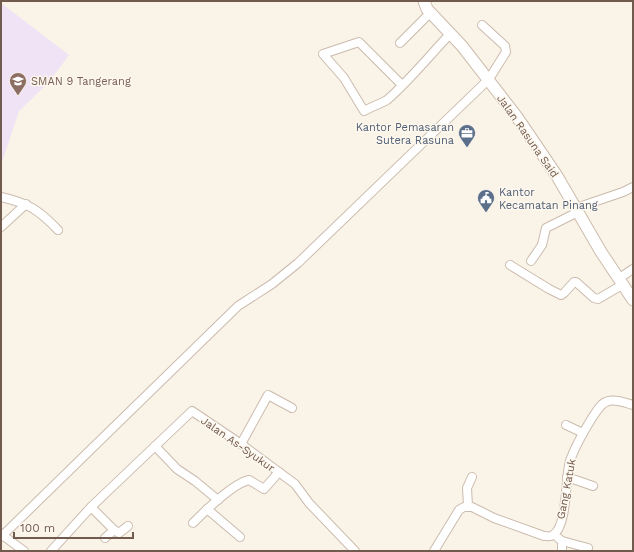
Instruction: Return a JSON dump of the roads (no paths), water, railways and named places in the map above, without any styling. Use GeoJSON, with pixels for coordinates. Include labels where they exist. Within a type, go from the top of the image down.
{"type":"FeatureCollection","features":[{"type":"Feature","properties":{"kind":"main road","name":"Jalan Rasuna Said"},"geometry":{"type":"LineString","coordinates":[[424,1],[426,9],[462,46],[517,117],[547,160],[620,282],[632,296]]}},
{"type":"Feature","properties":{"kind":"street"},"geometry":{"type":"LineString","coordinates":[[400,43],[430,13]]}},
{"type":"Feature","properties":{"kind":"street"},"geometry":{"type":"LineString","coordinates":[[24,551],[2,535],[238,306],[272,284],[298,263],[489,79],[506,52],[506,49],[505,46],[482,25]]}},
{"type":"Feature","properties":{"kind":"street"},"geometry":{"type":"LineString","coordinates":[[402,84],[359,42],[323,54],[344,78],[364,111],[386,100],[402,84],[450,34]]}},
{"type":"Feature","properties":{"kind":"street"},"geometry":{"type":"LineString","coordinates":[[531,261],[542,245],[546,228],[577,210],[633,187]]}},
{"type":"Feature","properties":{"kind":"street"},"geometry":{"type":"LineString","coordinates":[[1,197],[26,204],[40,212],[58,230]]}},
{"type":"Feature","properties":{"kind":"street"},"geometry":{"type":"LineString","coordinates":[[1,227],[26,204]]}},
{"type":"Feature","properties":{"kind":"street"},"geometry":{"type":"LineString","coordinates":[[510,266],[562,295],[574,282],[576,282],[594,298],[598,299],[620,282],[633,268]]}},
{"type":"Feature","properties":{"kind":"street"},"geometry":{"type":"LineString","coordinates":[[241,444],[268,395],[292,408]]}},
{"type":"Feature","properties":{"kind":"street","name":"Gang Katuk"},"geometry":{"type":"LineString","coordinates":[[468,506],[494,518],[544,536],[552,536],[563,514],[570,461],[584,433],[600,407],[607,401],[616,400],[633,405]]}},
{"type":"Feature","properties":{"kind":"street","name":"Jalan As-Syukur"},"geometry":{"type":"LineString","coordinates":[[51,551],[91,507],[192,411],[241,444],[295,484],[309,503],[355,551]]}},
{"type":"Feature","properties":{"kind":"street"},"geometry":{"type":"LineString","coordinates":[[566,425],[584,433]]}},
{"type":"Feature","properties":{"kind":"street"},"geometry":{"type":"LineString","coordinates":[[155,446],[177,469],[195,481],[218,500]]}},
{"type":"Feature","properties":{"kind":"street"},"geometry":{"type":"LineString","coordinates":[[193,523],[218,500],[244,481],[249,480],[264,489],[279,472]]}},
{"type":"Feature","properties":{"kind":"street"},"geometry":{"type":"LineString","coordinates":[[567,476],[593,486]]}},
{"type":"Feature","properties":{"kind":"street"},"geometry":{"type":"LineString","coordinates":[[434,551],[459,510],[464,506],[468,506],[467,488],[472,477]]}},
{"type":"Feature","properties":{"kind":"street"},"geometry":{"type":"LineString","coordinates":[[91,507],[114,530],[119,533],[128,526]]}},
{"type":"Feature","properties":{"kind":"street"},"geometry":{"type":"LineString","coordinates":[[207,510],[240,537]]}},
{"type":"Feature","properties":{"kind":"street"},"geometry":{"type":"LineString","coordinates":[[105,538],[114,530]]}},
{"type":"Feature","properties":{"kind":"street"},"geometry":{"type":"LineString","coordinates":[[554,534],[562,542],[588,548]]}},
{"type":"Feature","properties":{"kind":"street"},"geometry":{"type":"LineString","coordinates":[[562,542],[562,551]]}},
{"type":"Feature","properties":{"kind":"place","name":"SMAN 9 Tangerang"},"geometry":{"type":"Point","coordinates":[18,96]}},
{"type":"Feature","properties":{"kind":"place","name":"Kantor Pemasaran Sutera Rasuna"},"geometry":{"type":"Point","coordinates":[467,148]}},
{"type":"Feature","properties":{"kind":"place","name":"Kantor Kecamatan Pinang"},"geometry":{"type":"Point","coordinates":[486,213]}}]}
